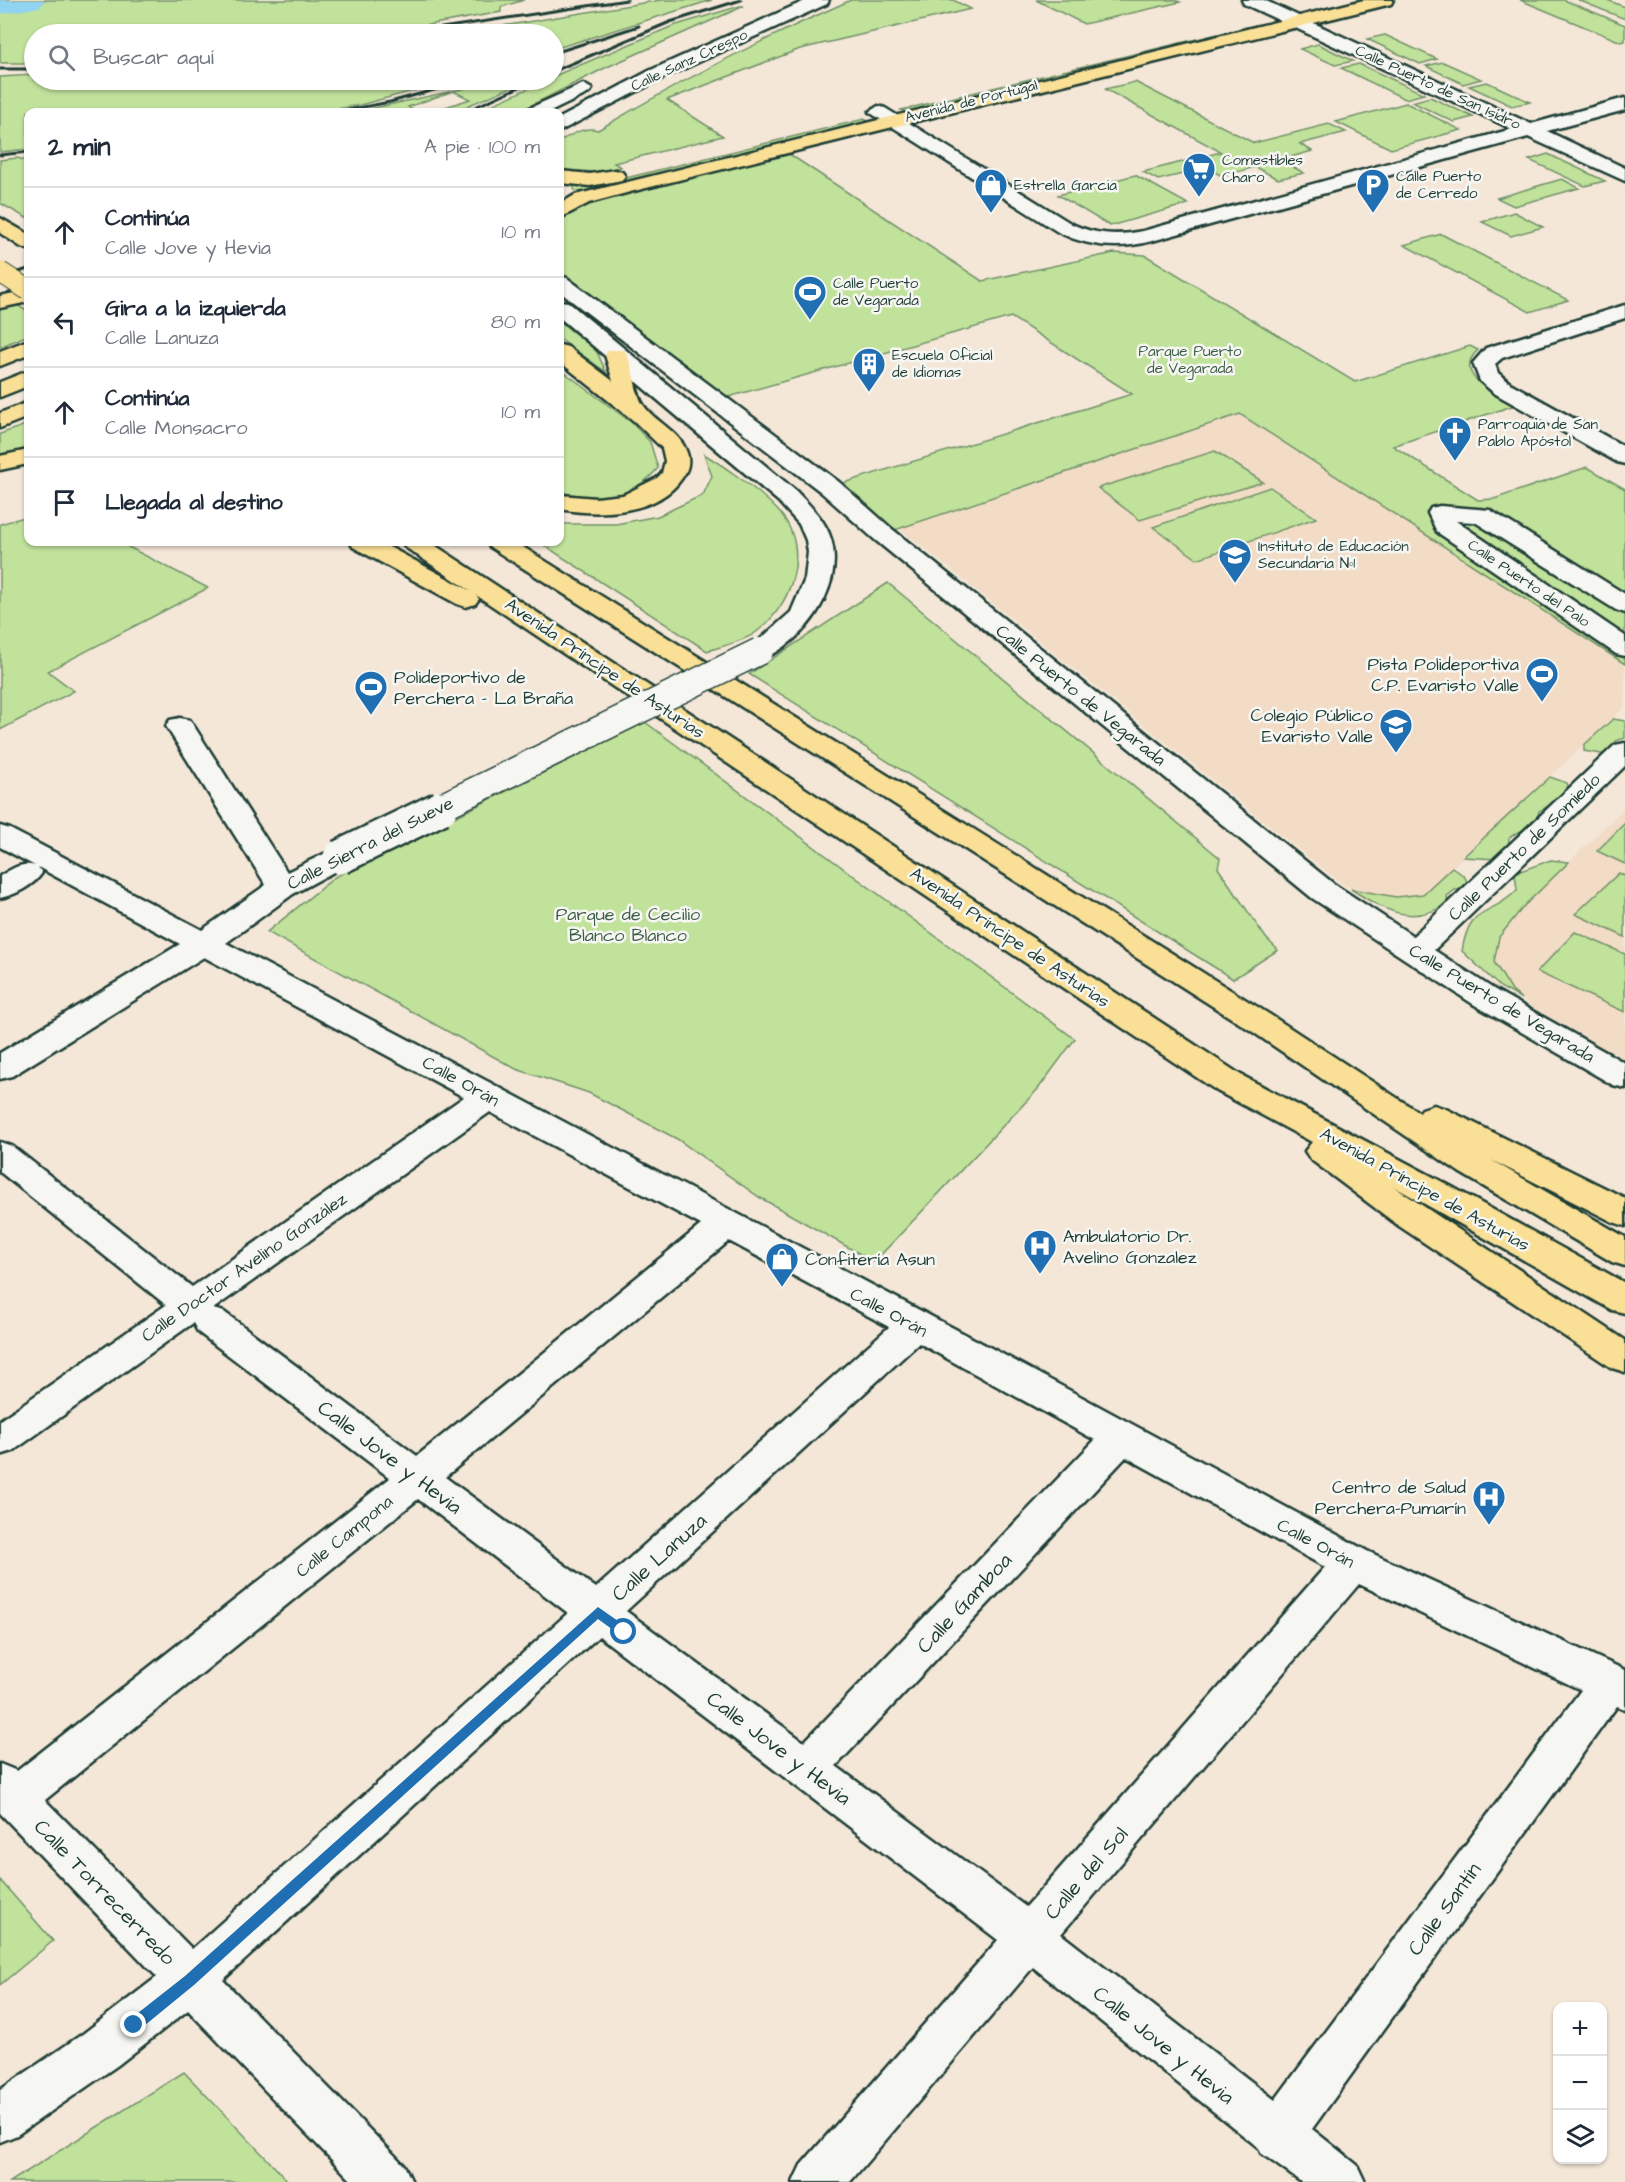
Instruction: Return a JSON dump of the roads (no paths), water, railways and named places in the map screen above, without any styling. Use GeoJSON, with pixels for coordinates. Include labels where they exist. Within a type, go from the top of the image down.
{"type":"FeatureCollection","features":[{"type":"Feature","properties":{"kind":"main road","name":"Avenida de Portugal"},"geometry":{"type":"LineString","coordinates":[[1289,18],[1337,0]]}},
{"type":"Feature","properties":{"kind":"main road","name":"Avenida de Portugal"},"geometry":{"type":"LineString","coordinates":[[564,177],[590,180],[612,176],[885,116],[1289,18],[1385,0]]}},
{"type":"Feature","properties":{"kind":"main road","name":"Avenida de Portugal"},"geometry":{"type":"LineString","coordinates":[[564,210],[582,199],[885,116]]}},
{"type":"Feature","properties":{"kind":"main road"},"geometry":{"type":"LineString","coordinates":[[0,224],[24,240]]}},
{"type":"Feature","properties":{"kind":"main road"},"geometry":{"type":"LineString","coordinates":[[0,272],[17,297]]}},
{"type":"Feature","properties":{"kind":"main road"},"geometry":{"type":"LineString","coordinates":[[0,359],[24,349]]}},
{"type":"Feature","properties":{"kind":"main road"},"geometry":{"type":"LineString","coordinates":[[564,355],[633,407],[672,446],[677,458],[676,470],[664,486],[637,499],[610,505],[582,506],[564,503]]}},
{"type":"Feature","properties":{"kind":"main road"},"geometry":{"type":"LineString","coordinates":[[616,355],[633,407]]}},
{"type":"Feature","properties":{"kind":"main road"},"geometry":{"type":"LineString","coordinates":[[0,390],[24,380]]}},
{"type":"Feature","properties":{"kind":"main road"},"geometry":{"type":"LineString","coordinates":[[0,421],[24,411]]}},
{"type":"Feature","properties":{"kind":"main road"},"geometry":{"type":"LineString","coordinates":[[0,463],[24,458]]}},
{"type":"Feature","properties":{"kind":"main road"},"geometry":{"type":"LineString","coordinates":[[369,546],[486,611],[539,623]]}},
{"type":"Feature","properties":{"kind":"main road","name":"Avenida Príncipe de Asturias"},"geometry":{"type":"LineString","coordinates":[[420,546],[1229,1083],[1440,1196],[1625,1300]]}},
{"type":"Feature","properties":{"kind":"main road"},"geometry":{"type":"LineString","coordinates":[[506,546],[1261,1023],[1472,1164],[1625,1252]]}},
{"type":"Feature","properties":{"kind":"main road"},"geometry":{"type":"LineString","coordinates":[[1261,1023],[1492,1147],[1625,1213]]}},
{"type":"Feature","properties":{"kind":"main road"},"geometry":{"type":"LineString","coordinates":[[1229,1083],[1411,1217],[1625,1358]]}},
{"type":"Feature","properties":{"kind":"street","name":"Calle Sanz Crespo"},"geometry":{"type":"LineString","coordinates":[[564,123],[657,74],[821,0]]}},
{"type":"Feature","properties":{"kind":"street","name":"Calle Puerto de San Isidro"},"geometry":{"type":"LineString","coordinates":[[1250,0],[1625,175]]}},
{"type":"Feature","properties":{"kind":"street"},"geometry":{"type":"LineString","coordinates":[[545,108],[597,82]]}},
{"type":"Feature","properties":{"kind":"street"},"geometry":{"type":"LineString","coordinates":[[885,116],[1065,228],[1095,240],[1125,241],[1625,104]]}},
{"type":"Feature","properties":{"kind":"street","name":"Calle Puerto de Vegarada"},"geometry":{"type":"LineString","coordinates":[[564,285],[830,487],[883,534],[1323,891],[1484,997],[1625,1077]]}},
{"type":"Feature","properties":{"kind":"street"},"geometry":{"type":"LineString","coordinates":[[564,310],[616,355]]}},
{"type":"Feature","properties":{"kind":"street"},"geometry":{"type":"LineString","coordinates":[[1625,311],[1494,353],[1484,363],[1484,369],[1502,388],[1625,457]]}},
{"type":"Feature","properties":{"kind":"street","name":"Calle Sierra del Sueve"},"geometry":{"type":"LineString","coordinates":[[0,1068],[205,943],[282,887],[760,651],[794,626],[809,602],[818,581],[821,561],[814,527],[787,496],[616,355]]}},
{"type":"Feature","properties":{"kind":"street","name":"Calle Puerto del Palo"},"geometry":{"type":"LineString","coordinates":[[1625,605],[1481,515],[1440,513],[1446,527],[1625,648]]}},
{"type":"Feature","properties":{"kind":"street"},"geometry":{"type":"LineString","coordinates":[[180,726],[282,887]]}},
{"type":"Feature","properties":{"kind":"street","name":"Calle Puerto de Somiedo"},"geometry":{"type":"LineString","coordinates":[[1424,943],[1625,751]]}},
{"type":"Feature","properties":{"kind":"street","name":"Calle Orán"},"geometry":{"type":"LineString","coordinates":[[0,835],[205,943],[1353,1563],[1617,1687]]}},
{"type":"Feature","properties":{"kind":"street"},"geometry":{"type":"LineString","coordinates":[[0,889],[27,873]]}},
{"type":"Feature","properties":{"kind":"street","name":"Calle Doctor Avelino González"},"geometry":{"type":"LineString","coordinates":[[0,1440],[489,1096]]}},
{"type":"Feature","properties":{"kind":"street"},"geometry":{"type":"LineString","coordinates":[[0,1154],[179,1296]]}},
{"type":"Feature","properties":{"kind":"street","name":"Calle Campona"},"geometry":{"type":"LineString","coordinates":[[8,1790],[417,1478],[726,1224]]}},
{"type":"Feature","properties":{"kind":"street","name":"Calle Jove y Hevia"},"geometry":{"type":"LineString","coordinates":[[212,1322],[1030,1937],[1278,2136],[1340,2182]]}},
{"type":"Feature","properties":{"kind":"street","name":"Calle Lanuza"},"geometry":{"type":"LineString","coordinates":[[0,2118],[101,2049],[189,1980],[914,1326]]}},
{"type":"Feature","properties":{"kind":"street","name":"Calle Gamboa"},"geometry":{"type":"LineString","coordinates":[[807,1768],[1121,1438]]}},
{"type":"Feature","properties":{"kind":"street","name":"Calle del Sol"},"geometry":{"type":"LineString","coordinates":[[818,2182],[1353,1563]]}},
{"type":"Feature","properties":{"kind":"street","name":"Calle Santín"},"geometry":{"type":"LineString","coordinates":[[1278,2136],[1617,1687]]}},
{"type":"Feature","properties":{"kind":"street","name":"Calle Torrecerredo"},"geometry":{"type":"LineString","coordinates":[[8,1790],[189,1980],[387,2182]]}},
{"type":"Feature","properties":{"kind":"waterway"},"geometry":{"type":"LineString","coordinates":[[0,4],[29,0]]}},
{"type":"Feature","properties":{"kind":"railway"},"geometry":{"type":"LineString","coordinates":[[468,24],[627,0]]}},
{"type":"Feature","properties":{"kind":"railway"},"geometry":{"type":"LineString","coordinates":[[564,67],[670,22],[741,0]]}},
{"type":"Feature","properties":{"kind":"railway"},"geometry":{"type":"LineString","coordinates":[[564,50],[639,26]]}},
{"type":"Feature","properties":{"kind":"railway"},"geometry":{"type":"LineString","coordinates":[[0,69],[24,69]]}},
{"type":"Feature","properties":{"kind":"railway"},"geometry":{"type":"LineString","coordinates":[[358,108],[434,90]]}},
{"type":"Feature","properties":{"kind":"railway"},"geometry":{"type":"LineString","coordinates":[[473,108],[513,90]]}},
{"type":"Feature","properties":{"kind":"railway"},"geometry":{"type":"LineString","coordinates":[[0,155],[24,152]]}},
{"type":"Feature","properties":{"kind":"railway"},"geometry":{"type":"LineString","coordinates":[[0,278],[24,270]]}},
{"type":"Feature","properties":{"kind":"place","name":"Comestibles Charo"},"geometry":{"type":"Point","coordinates":[1199,198]}},
{"type":"Feature","properties":{"kind":"place","name":"Estrella Garcia"},"geometry":{"type":"Point","coordinates":[991,214]}},
{"type":"Feature","properties":{"kind":"place","name":"Calle Puerto de Cerredo"},"geometry":{"type":"Point","coordinates":[1373,214]}},
{"type":"Feature","properties":{"kind":"place","name":"Calle Puerto de Vegarada"},"geometry":{"type":"Point","coordinates":[810,321]}},
{"type":"Feature","properties":{"kind":"place","name":"Escuela Oficial de Idiomas"},"geometry":{"type":"Point","coordinates":[869,393]}},
{"type":"Feature","properties":{"kind":"place","name":"Parroquia de San Pablo Apóstol"},"geometry":{"type":"Point","coordinates":[1455,462]}},
{"type":"Feature","properties":{"kind":"place","name":"Instituto de Educación Secundaria Nº1"},"geometry":{"type":"Point","coordinates":[1235,584]}},
{"type":"Feature","properties":{"kind":"place","name":"Pista Polideportiva C.P. Evaristo Valle"},"geometry":{"type":"Point","coordinates":[1542,703]}},
{"type":"Feature","properties":{"kind":"place","name":"Polideportivo de Perchera - La Braña"},"geometry":{"type":"Point","coordinates":[371,716]}},
{"type":"Feature","properties":{"kind":"place","name":"Colegio Público Evaristo Valle"},"geometry":{"type":"Point","coordinates":[1396,754]}},
{"type":"Feature","properties":{"kind":"place","name":"Ambulatorio Dr. Avelino Gonzalez"},"geometry":{"type":"Point","coordinates":[1040,1275]}},
{"type":"Feature","properties":{"kind":"place","name":"Confitería Asun"},"geometry":{"type":"Point","coordinates":[782,1288]}},
{"type":"Feature","properties":{"kind":"place","name":"Centro de Salud Perchera-Pumarín"},"geometry":{"type":"Point","coordinates":[1489,1526]}},
{"type":"Feature","properties":{"kind":"park label","name":"Parque Puerto de Vegarada"},"geometry":{"type":"Point","coordinates":[1190,360]}},
{"type":"Feature","properties":{"kind":"park label","name":"Parque de Cecilio Blanco Blanco"},"geometry":{"type":"Point","coordinates":[628,924]}}]}
